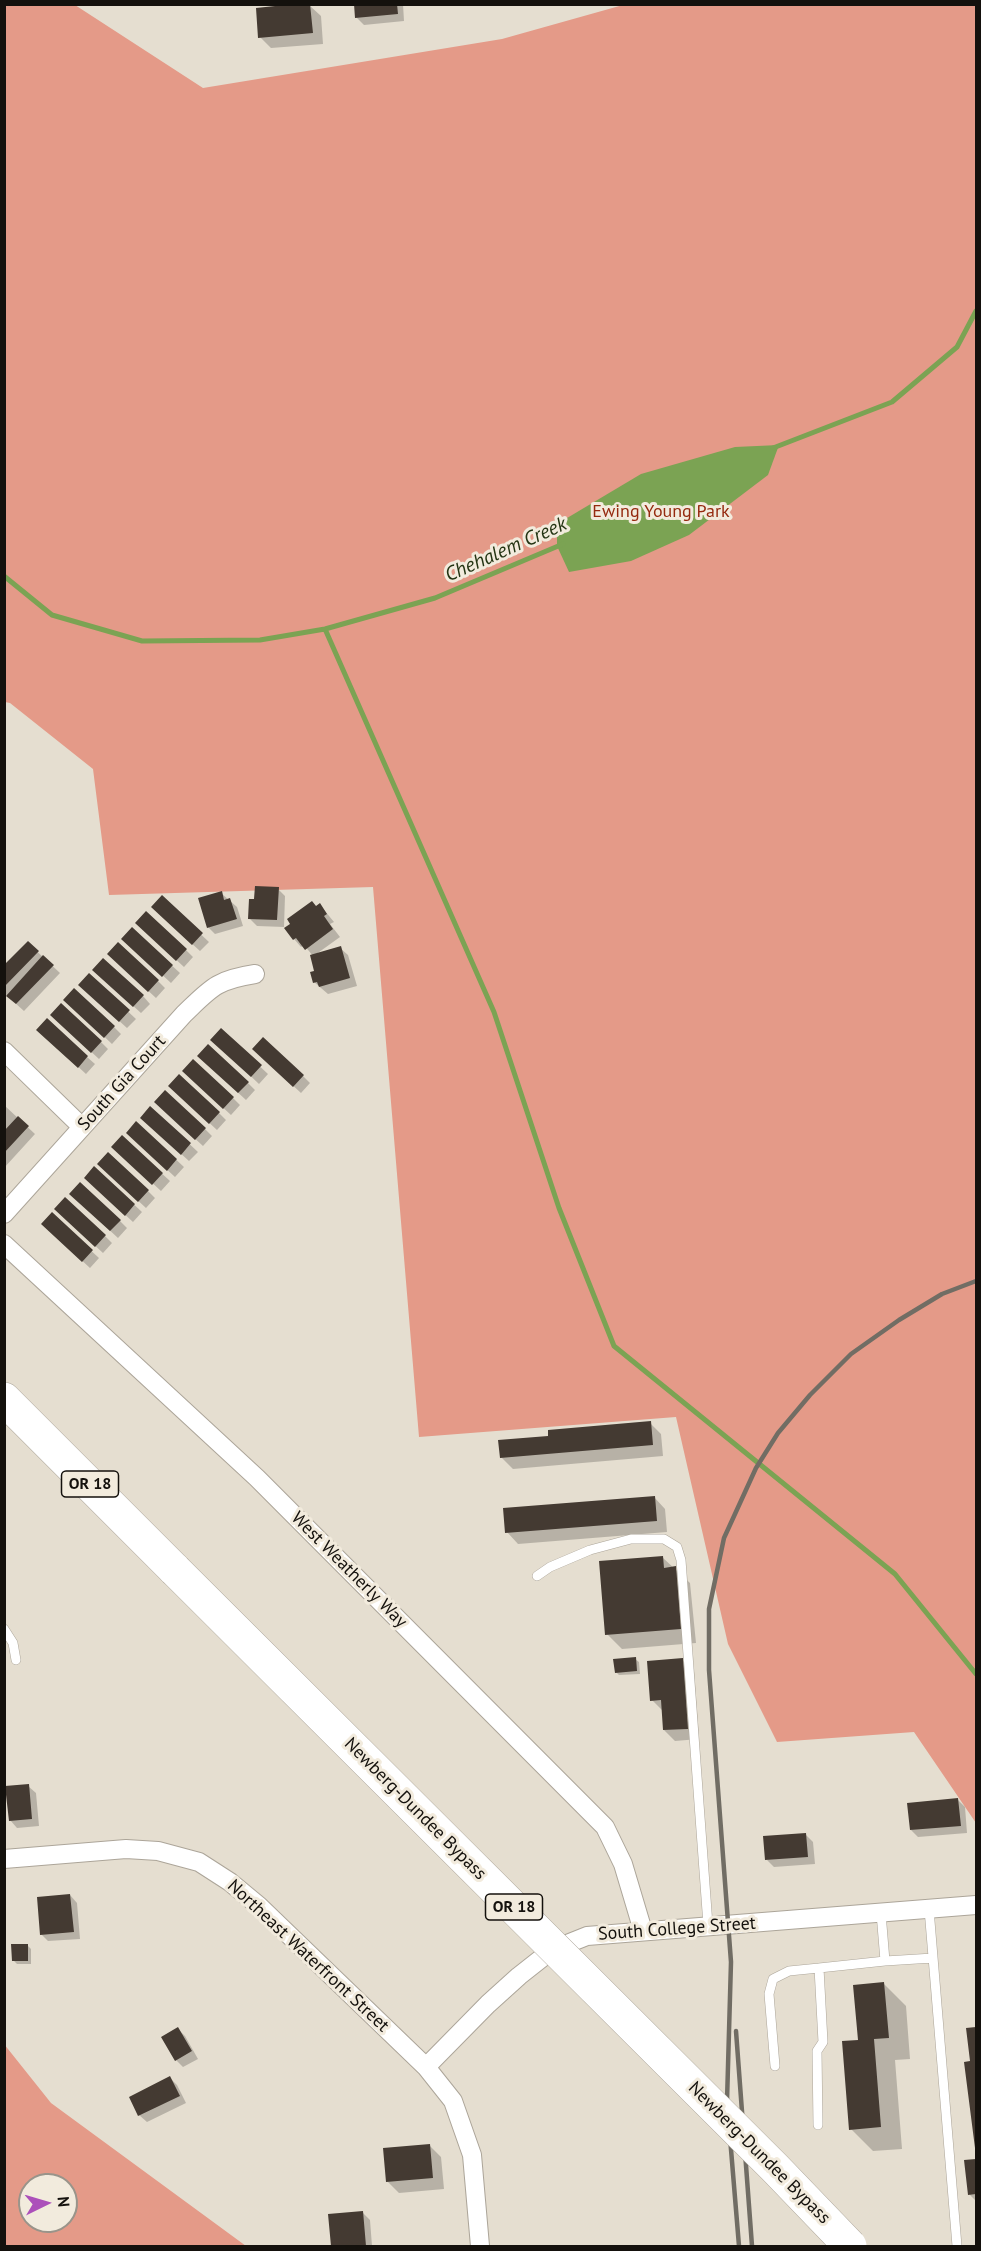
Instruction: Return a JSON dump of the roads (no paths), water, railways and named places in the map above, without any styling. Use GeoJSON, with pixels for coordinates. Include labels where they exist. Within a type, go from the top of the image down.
{"type":"FeatureCollection","features":[{"type":"Feature","properties":{"kind":"highway","name":"Newberg-Dundee Bypass"},"geometry":{"type":"LineString","coordinates":[[4,1399],[708,2101],[850,2247]]}},
{"type":"Feature","properties":{"kind":"street","name":"South Gia Court"},"geometry":{"type":"LineString","coordinates":[[4,1214],[184,1014],[212,987],[230,978],[255,974]]}},
{"type":"Feature","properties":{"kind":"street"},"geometry":{"type":"LineString","coordinates":[[4,1051],[82,1127]]}},
{"type":"Feature","properties":{"kind":"street","name":"West Weatherly Way"},"geometry":{"type":"LineString","coordinates":[[4,1244],[257,1478],[605,1827],[623,1864],[643,1931]]}},
{"type":"Feature","properties":{"kind":"street","name":"Northeast Waterfront Street"},"geometry":{"type":"LineString","coordinates":[[4,1859],[126,1849],[158,1851],[200,1862],[260,1906],[426,2067],[453,2101],[472,2155],[480,2247]]}},
{"type":"Feature","properties":{"kind":"street","name":"South College Street"},"geometry":{"type":"LineString","coordinates":[[426,2067],[495,1997],[552,1950],[587,1936],[976,1905]]}},
{"type":"Feature","properties":{"kind":"lane"},"geometry":{"type":"LineString","coordinates":[[537,1576],[550,1567],[590,1550],[631,1539],[664,1539],[677,1547],[681,1560],[708,1925]]}},
{"type":"Feature","properties":{"kind":"lane"},"geometry":{"type":"LineString","coordinates":[[4,1629],[13,1643],[16,1660]]}},
{"type":"Feature","properties":{"kind":"lane"},"geometry":{"type":"LineString","coordinates":[[929,1909],[957,2247]]}},
{"type":"Feature","properties":{"kind":"lane"},"geometry":{"type":"LineString","coordinates":[[881,1913],[885,1961]]}},
{"type":"Feature","properties":{"kind":"lane"},"geometry":{"type":"LineString","coordinates":[[775,2066],[769,1994],[773,1979],[789,1971],[933,1958]]}},
{"type":"Feature","properties":{"kind":"lane"},"geometry":{"type":"LineString","coordinates":[[818,2125],[817,2051],[823,2042],[819,1968]]}},
{"type":"Feature","properties":{"kind":"waterway","name":"Chehalem Creek"},"geometry":{"type":"LineString","coordinates":[[773,448],[892,402],[957,347],[976,311]]}},
{"type":"Feature","properties":{"kind":"waterway","name":"Chehalem Creek"},"geometry":{"type":"LineString","coordinates":[[4,576],[52,615],[142,641],[260,640],[325,629],[435,598],[563,544]]}},
{"type":"Feature","properties":{"kind":"waterway"},"geometry":{"type":"LineString","coordinates":[[325,629],[494,1012],[559,1208],[614,1346],[895,1574],[976,1674]]}},
{"type":"Feature","properties":{"kind":"railway"},"geometry":{"type":"LineString","coordinates":[[739,2246],[727,2101],[731,1962],[709,1670],[709,1609],[724,1538],[756,1468],[778,1433],[810,1395],[851,1354],[899,1320],[942,1294],[976,1281]]}},
{"type":"Feature","properties":{"kind":"railway"},"geometry":{"type":"LineString","coordinates":[[736,2031],[752,2246]]}},
{"type":"Feature","properties":{"kind":"park label","name":"Ewing Young Park"},"geometry":{"type":"Point","coordinates":[661,512]}}]}
